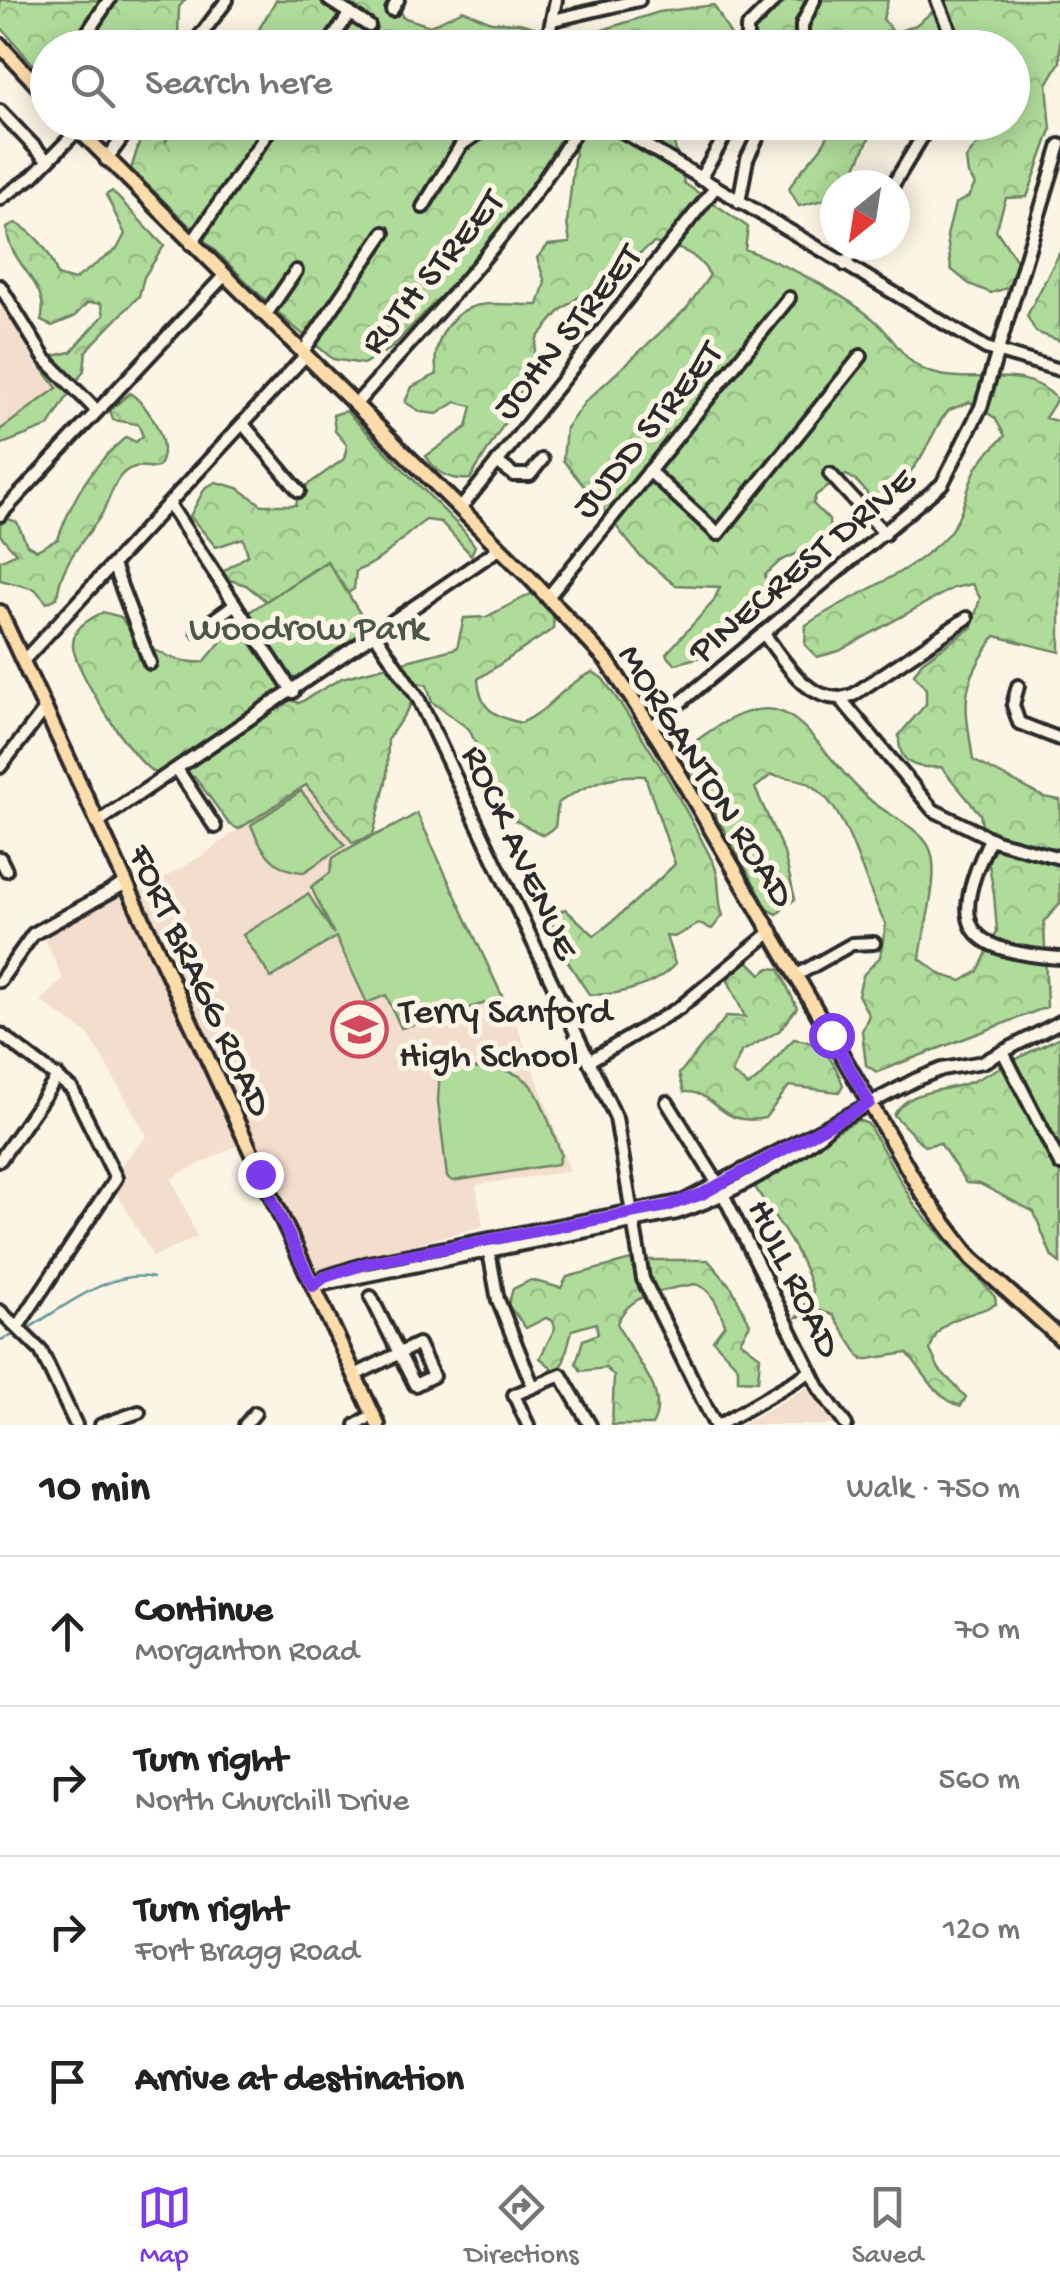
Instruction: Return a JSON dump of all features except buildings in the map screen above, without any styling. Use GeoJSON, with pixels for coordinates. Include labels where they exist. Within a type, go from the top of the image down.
{"type":"FeatureCollection","features":[{"type":"Feature","properties":{"kind":"main road"},"geometry":{"type":"LineString","coordinates":[[0,45],[30,76]]}},
{"type":"Feature","properties":{"kind":"main road","name":"MORGANTON ROAD"},"geometry":{"type":"LineString","coordinates":[[88,140],[500,548],[607,660],[772,931],[869,1103],[956,1240],[992,1279],[1060,1338]]}},
{"type":"Feature","properties":{"kind":"main road","name":"FORT BRAGG ROAD"},"geometry":{"type":"LineString","coordinates":[[0,612],[376,1420]]}},
{"type":"Feature","properties":{"kind":"street"},"geometry":{"type":"LineString","coordinates":[[89,30],[108,0]]}},
{"type":"Feature","properties":{"kind":"street"},"geometry":{"type":"LineString","coordinates":[[204,30],[227,0]]}},
{"type":"Feature","properties":{"kind":"street"},"geometry":{"type":"LineString","coordinates":[[329,0],[369,26]]}},
{"type":"Feature","properties":{"kind":"street"},"geometry":{"type":"LineString","coordinates":[[550,30],[556,0]]}},
{"type":"Feature","properties":{"kind":"street"},"geometry":{"type":"LineString","coordinates":[[553,20],[638,0]]}},
{"type":"Feature","properties":{"kind":"street"},"geometry":{"type":"LineString","coordinates":[[747,30],[775,0]]}},
{"type":"Feature","properties":{"kind":"street"},"geometry":{"type":"LineString","coordinates":[[802,30],[814,0]]}},
{"type":"Feature","properties":{"kind":"street"},"geometry":{"type":"LineString","coordinates":[[937,0],[950,30]]}},
{"type":"Feature","properties":{"kind":"street"},"geometry":{"type":"LineString","coordinates":[[338,30],[350,13]]}},
{"type":"Feature","properties":{"kind":"street"},"geometry":{"type":"LineString","coordinates":[[0,111],[47,160]]}},
{"type":"Feature","properties":{"kind":"street"},"geometry":{"type":"LineString","coordinates":[[0,200],[47,160],[63,140]]}},
{"type":"Feature","properties":{"kind":"street"},"geometry":{"type":"LineString","coordinates":[[106,160],[121,140]]}},
{"type":"Feature","properties":{"kind":"street"},"geometry":{"type":"LineString","coordinates":[[191,244],[262,140]]}},
{"type":"Feature","properties":{"kind":"street"},"geometry":{"type":"LineString","coordinates":[[423,206],[461,146],[470,140]]}},
{"type":"Feature","properties":{"kind":"street","name":"RUTH STREET"},"geometry":{"type":"LineString","coordinates":[[355,405],[484,258],[557,164],[571,140]]}},
{"type":"Feature","properties":{"kind":"street"},"geometry":{"type":"LineString","coordinates":[[636,140],[998,352],[1060,370]]}},
{"type":"Feature","properties":{"kind":"street"},"geometry":{"type":"LineString","coordinates":[[700,179],[723,140]]}},
{"type":"Feature","properties":{"kind":"street"},"geometry":{"type":"LineString","coordinates":[[739,202],[747,159],[756,140]]}},
{"type":"Feature","properties":{"kind":"street"},"geometry":{"type":"LineString","coordinates":[[902,170],[920,140]]}},
{"type":"Feature","properties":{"kind":"street","name":"PINECREST DRIVE"},"geometry":{"type":"LineString","coordinates":[[651,727],[936,491],[953,468],[981,407],[1060,145]]}},
{"type":"Feature","properties":{"kind":"street","name":"JOHN STREET"},"geometry":{"type":"LineString","coordinates":[[460,509],[716,188]]}},
{"type":"Feature","properties":{"kind":"street"},"geometry":{"type":"LineString","coordinates":[[23,661],[304,355],[384,233]]}},
{"type":"Feature","properties":{"kind":"street"},"geometry":{"type":"LineString","coordinates":[[845,265],[848,260]]}},
{"type":"Feature","properties":{"kind":"street"},"geometry":{"type":"LineString","coordinates":[[265,316],[296,271]]}},
{"type":"Feature","properties":{"kind":"street"},"geometry":{"type":"LineString","coordinates":[[0,515],[224,276]]}},
{"type":"Feature","properties":{"kind":"street"},"geometry":{"type":"LineString","coordinates":[[0,286],[45,359],[98,411]]}},
{"type":"Feature","properties":{"kind":"street","name":"JUDD STREET"},"geometry":{"type":"LineString","coordinates":[[548,597],[789,298]]}},
{"type":"Feature","properties":{"kind":"street"},"geometry":{"type":"LineString","coordinates":[[649,471],[718,534],[861,356]]}},
{"type":"Feature","properties":{"kind":"street"},"geometry":{"type":"LineString","coordinates":[[243,424],[299,490]]}},
{"type":"Feature","properties":{"kind":"street"},"geometry":{"type":"LineString","coordinates":[[498,462],[518,476],[530,475],[542,460]]}},
{"type":"Feature","properties":{"kind":"street"},"geometry":{"type":"LineString","coordinates":[[830,474],[885,534]]}},
{"type":"Feature","properties":{"kind":"street"},"geometry":{"type":"LineString","coordinates":[[169,504],[294,692]]}},
{"type":"Feature","properties":{"kind":"street"},"geometry":{"type":"LineString","coordinates":[[98,822],[500,548]]}},
{"type":"Feature","properties":{"kind":"street"},"geometry":{"type":"LineString","coordinates":[[113,565],[150,663]]}},
{"type":"Feature","properties":{"kind":"street"},"geometry":{"type":"LineString","coordinates":[[198,631],[235,604]]}},
{"type":"Feature","properties":{"kind":"street"},"geometry":{"type":"LineString","coordinates":[[763,632],[802,682],[822,696],[840,698],[853,695],[967,618]]}},
{"type":"Feature","properties":{"kind":"street","name":"ROCK AVENUE"},"geometry":{"type":"LineString","coordinates":[[376,636],[418,698],[616,1118],[643,1279],[717,1425]]}},
{"type":"Feature","properties":{"kind":"street"},"geometry":{"type":"LineString","coordinates":[[1018,686],[1013,705],[1019,722],[1060,739]]}},
{"type":"Feature","properties":{"kind":"street"},"geometry":{"type":"LineString","coordinates":[[840,698],[922,800],[944,818],[990,839],[1060,858]]}},
{"type":"Feature","properties":{"kind":"street"},"geometry":{"type":"LineString","coordinates":[[0,767],[45,709]]}},
{"type":"Feature","properties":{"kind":"street"},"geometry":{"type":"LineString","coordinates":[[177,770],[215,827]]}},
{"type":"Feature","properties":{"kind":"street"},"geometry":{"type":"LineString","coordinates":[[990,839],[969,886],[968,914],[973,928],[1002,952],[1060,958]]}},
{"type":"Feature","properties":{"kind":"street"},"geometry":{"type":"LineString","coordinates":[[0,858],[6,870]]}},
{"type":"Feature","properties":{"kind":"street"},"geometry":{"type":"LineString","coordinates":[[0,981],[33,934],[126,883]]}},
{"type":"Feature","properties":{"kind":"street"},"geometry":{"type":"LineString","coordinates":[[588,1061],[680,1008],[772,931]]}},
{"type":"Feature","properties":{"kind":"street"},"geometry":{"type":"LineString","coordinates":[[798,976],[852,944],[874,942]]}},
{"type":"Feature","properties":{"kind":"street"},"geometry":{"type":"LineString","coordinates":[[313,1286],[488,1245],[633,1218],[720,1189],[816,1139],[835,1121],[932,1072],[974,1066],[1060,1022]]}},
{"type":"Feature","properties":{"kind":"street"},"geometry":{"type":"LineString","coordinates":[[0,1034],[58,1076],[74,1093],[116,1178],[19,1325]]}},
{"type":"Feature","properties":{"kind":"street"},"geometry":{"type":"LineString","coordinates":[[1003,1052],[1058,1158]]}},
{"type":"Feature","properties":{"kind":"street"},"geometry":{"type":"LineString","coordinates":[[0,1160],[58,1076]]}},
{"type":"Feature","properties":{"kind":"street","name":"HULL ROAD"},"geometry":{"type":"LineString","coordinates":[[667,1102],[720,1189],[810,1372],[846,1425]]}},
{"type":"Feature","properties":{"kind":"street"},"geometry":{"type":"LineString","coordinates":[[488,1245],[498,1300],[532,1384]]}},
{"type":"Feature","properties":{"kind":"street"},"geometry":{"type":"LineString","coordinates":[[354,1375],[399,1353],[372,1297]]}},
{"type":"Feature","properties":{"kind":"street"},"geometry":{"type":"LineString","coordinates":[[0,1310],[19,1325],[41,1352],[76,1425]]}},
{"type":"Feature","properties":{"kind":"street"},"geometry":{"type":"LineString","coordinates":[[717,1425],[810,1372]]}},
{"type":"Feature","properties":{"kind":"street"},"geometry":{"type":"LineString","coordinates":[[528,1425],[514,1395],[532,1384],[566,1376],[590,1425]]}},
{"type":"Feature","properties":{"kind":"street"},"geometry":{"type":"LineString","coordinates":[[101,1425],[139,1412]]}},
{"type":"Feature","properties":{"kind":"street"},"geometry":{"type":"LineString","coordinates":[[246,1425],[255,1413]]}},
{"type":"Feature","properties":{"kind":"street"},"geometry":{"type":"LineString","coordinates":[[356,1425],[376,1420]]}},
{"type":"Feature","properties":{"kind":"shaded area"},"geometry":{"type":"Polygon","coordinates":[[[0,302],[26,347],[58,387],[0,430],[0,302]]]}},
{"type":"Feature","properties":{"kind":"shaded area","name":"Terry Sanford High School"},"geometry":{"type":"Polygon","coordinates":[[[304,781],[353,843],[389,832],[417,813],[521,1035],[570,1171],[476,1185],[483,1226],[315,1270],[139,892],[202,856],[304,781]]]}},
{"type":"Feature","properties":{"kind":"shaded area"},"geometry":{"type":"Polygon","coordinates":[[[121,895],[238,1145],[172,1178],[197,1237],[153,1257],[109,1179],[147,1136],[89,1035],[40,1001],[63,979],[42,933],[121,895]]]}},
{"type":"Feature","properties":{"kind":"shaded area"},"geometry":{"type":"Polygon","coordinates":[[[820,1378],[850,1425],[741,1425],[803,1390],[820,1378]]]}},
{"type":"Feature","properties":{"kind":"green space"},"geometry":{"type":"Polygon","coordinates":[[[0,0],[185,0],[179,7],[178,30],[30,30],[30,61],[0,26],[0,0]]]}},
{"type":"Feature","properties":{"kind":"green space"},"geometry":{"type":"Polygon","coordinates":[[[276,0],[400,0],[402,17],[430,26],[463,10],[491,22],[519,23],[546,30],[259,30],[276,0]]]}},
{"type":"Feature","properties":{"kind":"green space"},"geometry":{"type":"Polygon","coordinates":[[[786,0],[888,0],[883,19],[892,30],[756,30],[786,0]]]}},
{"type":"Feature","properties":{"kind":"green space"},"geometry":{"type":"Polygon","coordinates":[[[947,0],[1060,0],[1060,62],[1047,84],[1051,130],[1027,197],[1006,198],[996,230],[1023,270],[1007,288],[991,293],[969,284],[951,269],[947,236],[955,204],[968,197],[975,184],[968,174],[966,159],[980,140],[1030,140],[1030,30],[902,30],[916,25],[947,0]]]}},
{"type":"Feature","properties":{"kind":"green space"},"geometry":{"type":"Polygon","coordinates":[[[714,5],[728,30],[602,30],[659,12],[714,5]]]}},
{"type":"Feature","properties":{"kind":"green space"},"geometry":{"type":"Polygon","coordinates":[[[137,140],[673,140],[684,183],[748,227],[745,249],[844,298],[880,325],[918,367],[944,376],[1029,381],[1057,399],[1045,418],[1060,422],[1060,652],[995,636],[975,669],[967,695],[973,760],[1044,797],[1060,800],[1060,903],[1044,922],[1047,1007],[877,1072],[866,1065],[862,1031],[869,1015],[858,995],[863,975],[880,957],[886,924],[836,811],[824,796],[801,780],[771,775],[755,788],[784,853],[795,899],[777,914],[768,909],[690,768],[688,747],[751,711],[774,710],[792,718],[869,799],[918,833],[929,847],[933,885],[920,959],[942,975],[962,981],[978,971],[997,931],[980,814],[941,767],[910,763],[901,753],[899,735],[926,704],[926,689],[914,674],[922,662],[972,627],[980,598],[972,584],[953,588],[839,651],[817,657],[805,645],[806,625],[916,562],[948,534],[978,466],[1005,436],[995,418],[970,402],[949,410],[920,459],[884,507],[846,475],[816,495],[813,504],[829,520],[830,539],[780,561],[765,575],[768,595],[759,614],[745,613],[704,656],[675,664],[666,654],[713,602],[720,587],[675,585],[640,556],[563,460],[566,428],[585,402],[687,308],[710,275],[699,261],[679,249],[654,243],[561,310],[537,338],[532,366],[515,406],[470,479],[450,477],[426,456],[467,427],[472,406],[456,402],[437,414],[421,412],[405,402],[412,387],[437,374],[438,344],[447,326],[462,312],[487,304],[538,305],[545,282],[537,258],[548,245],[570,243],[567,223],[575,151],[558,142],[510,224],[390,349],[363,364],[333,359],[288,322],[131,169],[137,140]]]}},
{"type":"Feature","properties":{"kind":"green space"},"geometry":{"type":"Polygon","coordinates":[[[826,140],[868,140],[855,170],[820,170],[820,201],[799,206],[789,189],[826,140]]]}},
{"type":"Feature","properties":{"kind":"green space"},"geometry":{"type":"Polygon","coordinates":[[[112,191],[164,246],[144,277],[139,296],[86,351],[84,370],[49,426],[0,445],[0,430],[57,388],[36,360],[71,352],[104,315],[101,303],[87,303],[74,317],[52,326],[41,321],[40,296],[14,252],[7,228],[16,223],[30,233],[47,252],[57,275],[74,280],[117,249],[125,234],[106,195],[112,191]]]}},
{"type":"Feature","properties":{"kind":"green space"},"geometry":{"type":"Polygon","coordinates":[[[1060,252],[1060,341],[1036,332],[1027,316],[1060,252]]]}},
{"type":"Feature","properties":{"kind":"green space"},"geometry":{"type":"Polygon","coordinates":[[[130,393],[145,407],[157,427],[163,448],[158,467],[135,467],[122,475],[100,517],[67,564],[57,598],[47,603],[35,589],[0,580],[0,561],[16,553],[0,535],[0,525],[8,519],[17,522],[27,545],[37,550],[58,539],[70,509],[93,471],[126,437],[136,442],[143,436],[138,424],[113,420],[110,410],[130,393]]]}},
{"type":"Feature","properties":{"kind":"green space"},"geometry":{"type":"Polygon","coordinates":[[[346,411],[463,530],[475,546],[471,555],[441,522],[426,520],[376,561],[356,571],[354,589],[348,593],[327,561],[266,601],[246,585],[223,578],[224,571],[248,555],[243,538],[216,547],[190,516],[205,488],[216,482],[238,488],[262,505],[296,505],[299,491],[344,459],[347,445],[335,431],[333,415],[346,411]]]}},
{"type":"Feature","properties":{"kind":"green space","name":"Woodrow Park"},"geometry":{"type":"Polygon","coordinates":[[[328,561],[372,633],[294,687],[246,614],[328,561]]]}},
{"type":"Feature","properties":{"kind":"green space"},"geometry":{"type":"Polygon","coordinates":[[[533,593],[554,612],[553,629],[478,679],[485,704],[496,714],[521,723],[582,677],[593,672],[603,679],[675,791],[717,875],[723,915],[712,929],[699,924],[674,937],[666,936],[675,964],[647,984],[624,991],[589,994],[560,947],[551,915],[565,909],[594,935],[675,864],[645,776],[610,779],[569,796],[558,803],[555,827],[543,835],[509,817],[469,729],[432,702],[427,685],[418,683],[410,706],[388,739],[387,777],[373,835],[353,843],[306,785],[239,829],[229,824],[195,777],[156,773],[134,753],[93,692],[73,644],[79,628],[103,612],[121,617],[136,636],[156,651],[192,662],[204,662],[224,638],[244,634],[291,700],[299,703],[342,678],[457,648],[464,618],[486,617],[533,593]]]}},
{"type":"Feature","properties":{"kind":"green space"},"geometry":{"type":"Polygon","coordinates":[[[301,791],[345,845],[304,872],[284,868],[270,858],[251,825],[301,791]]]}},
{"type":"Feature","properties":{"kind":"green space"},"geometry":{"type":"Polygon","coordinates":[[[417,813],[503,998],[401,1028],[386,995],[367,1003],[336,937],[271,978],[243,935],[308,894],[334,934],[311,887],[330,873],[333,858],[417,813]]]}},
{"type":"Feature","properties":{"kind":"green space"},"geometry":{"type":"Polygon","coordinates":[[[748,961],[761,974],[769,968],[779,969],[797,1008],[779,1031],[741,1052],[732,1073],[748,1086],[794,1039],[812,1044],[831,1060],[843,1085],[839,1092],[789,1086],[765,1118],[749,1120],[727,1114],[695,1093],[684,1092],[679,1074],[727,1016],[745,1017],[725,974],[748,961]]]}},
{"type":"Feature","properties":{"kind":"green space"},"geometry":{"type":"Polygon","coordinates":[[[1060,1037],[1060,1263],[1052,1257],[1034,1212],[980,1184],[966,1183],[940,1143],[924,1146],[894,1115],[910,1099],[973,1081],[1060,1037]]]}},
{"type":"Feature","properties":{"kind":"green space"},"geometry":{"type":"Polygon","coordinates":[[[440,1069],[495,1069],[524,1079],[534,1090],[551,1126],[561,1154],[558,1164],[453,1181],[447,1177],[438,1101],[440,1069]]]}},
{"type":"Feature","properties":{"kind":"green space"},"geometry":{"type":"Polygon","coordinates":[[[858,1120],[868,1124],[915,1206],[995,1297],[996,1304],[948,1323],[930,1350],[939,1369],[966,1397],[961,1406],[937,1391],[907,1353],[862,1360],[833,1315],[821,1311],[797,1317],[813,1292],[795,1249],[753,1184],[772,1166],[858,1120]]]}},
{"type":"Feature","properties":{"kind":"green space"},"geometry":{"type":"Polygon","coordinates":[[[631,1260],[708,1260],[732,1288],[750,1324],[740,1341],[760,1356],[758,1381],[738,1380],[738,1367],[713,1340],[725,1324],[720,1312],[710,1294],[695,1284],[639,1299],[617,1323],[653,1386],[657,1412],[652,1425],[612,1425],[614,1376],[606,1368],[581,1371],[576,1363],[583,1340],[598,1334],[596,1323],[572,1330],[563,1364],[556,1371],[540,1358],[555,1328],[553,1321],[546,1318],[526,1328],[508,1305],[513,1289],[531,1280],[561,1288],[567,1277],[631,1260]]]}},
{"type":"Feature","properties":{"kind":"waterway"},"geometry":{"type":"LineString","coordinates":[[24,1331],[103,1285],[120,1279],[153,1278]]}},
{"type":"Feature","properties":{"kind":"waterway"},"geometry":{"type":"LineString","coordinates":[[0,1340],[17,1334]]}},
{"type":"Feature","properties":{"kind":"place","name":"Terry Sanford High School"},"geometry":{"type":"Point","coordinates":[360,1030]}},
{"type":"Feature","properties":{"kind":"route"},"geometry":{"type":"LineString","coordinates":[[260,1174],[313,1286],[346,1268],[368,1263],[667,1206],[702,1194],[869,1103],[831,1035]]}}]}
